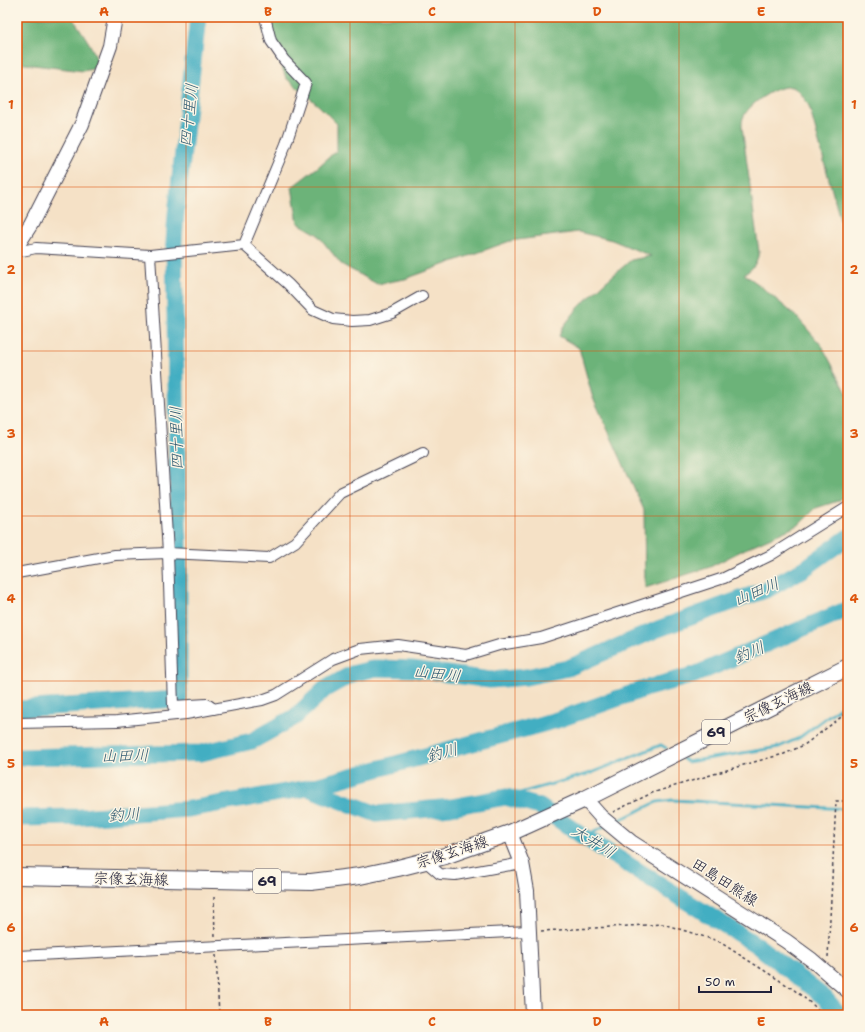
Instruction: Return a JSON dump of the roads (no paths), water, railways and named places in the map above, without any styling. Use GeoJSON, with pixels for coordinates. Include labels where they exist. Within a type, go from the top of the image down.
{"type":"FeatureCollection","features":[{"type":"Feature","properties":{"kind":"main road","name":"宗像玄海線"},"geometry":{"type":"LineString","coordinates":[[17,876],[311,882],[360,876],[445,856],[510,833],[585,799],[810,687],[848,666]]}},
{"type":"Feature","properties":{"kind":"street"},"geometry":{"type":"LineString","coordinates":[[17,246],[31,224],[82,124],[110,46],[115,17]]}},
{"type":"Feature","properties":{"kind":"street"},"geometry":{"type":"LineString","coordinates":[[244,245],[286,144],[306,83],[284,60],[271,41],[265,17]]}},
{"type":"Feature","properties":{"kind":"street"},"geometry":{"type":"LineString","coordinates":[[17,252],[36,248],[150,255],[244,245],[288,284],[313,310],[333,319],[352,321],[370,320],[392,313],[422,296]]}},
{"type":"Feature","properties":{"kind":"street"},"geometry":{"type":"LineString","coordinates":[[150,255],[168,553],[173,706],[207,704],[214,708]]}},
{"type":"Feature","properties":{"kind":"street"},"geometry":{"type":"LineString","coordinates":[[17,573],[115,555],[168,553],[269,558],[296,542],[340,493],[423,454]]}},
{"type":"Feature","properties":{"kind":"street"},"geometry":{"type":"LineString","coordinates":[[17,724],[117,721],[186,714],[262,700],[276,695],[333,659],[360,649],[398,645],[466,655],[498,645],[541,638],[724,578],[772,555],[848,507]]}},
{"type":"Feature","properties":{"kind":"street","name":"田島田熊線"},"geometry":{"type":"LineString","coordinates":[[585,799],[606,822],[631,842],[786,941],[812,960],[848,991]]}},
{"type":"Feature","properties":{"kind":"street"},"geometry":{"type":"LineString","coordinates":[[510,833],[522,863],[527,891],[533,1015]]}},
{"type":"Feature","properties":{"kind":"street"},"geometry":{"type":"LineString","coordinates":[[425,861],[440,874],[455,875],[522,863]]}},
{"type":"Feature","properties":{"kind":"street"},"geometry":{"type":"LineString","coordinates":[[17,956],[529,931]]}},
{"type":"Feature","properties":{"kind":"waterway","name":"四十里川"},"geometry":{"type":"LineString","coordinates":[[17,709],[179,699],[179,541],[174,242],[198,17]]}},
{"type":"Feature","properties":{"kind":"waterway","name":"山田川"},"geometry":{"type":"LineString","coordinates":[[17,757],[201,753],[252,741],[295,717],[325,689],[352,674],[376,668],[412,669],[490,680],[526,677],[568,668],[658,629],[768,589],[804,569],[848,537]]}},
{"type":"Feature","properties":{"kind":"waterway","name":"釣川"},"geometry":{"type":"LineString","coordinates":[[17,818],[80,817],[189,809],[308,788],[557,720],[647,688],[694,675],[848,609]]}},
{"type":"Feature","properties":{"kind":"waterway"},"geometry":{"type":"LineString","coordinates":[[683,759],[687,762],[779,747],[799,738],[848,701]]}},
{"type":"Feature","properties":{"kind":"waterway"},"geometry":{"type":"LineString","coordinates":[[506,797],[591,773],[661,745],[666,748]]}},
{"type":"Feature","properties":{"kind":"waterway","name":"大井川"},"geometry":{"type":"LineString","coordinates":[[308,788],[377,814],[451,807],[506,797],[540,807],[584,837],[758,946],[825,998],[840,1015]]}},
{"type":"Feature","properties":{"kind":"waterway"},"geometry":{"type":"LineString","coordinates":[[615,822],[657,802],[672,800],[848,809]]}},
{"type":"Feature","properties":{"kind":"waterway"},"geometry":{"type":"LineString","coordinates":[[584,837],[606,826]]}}]}
